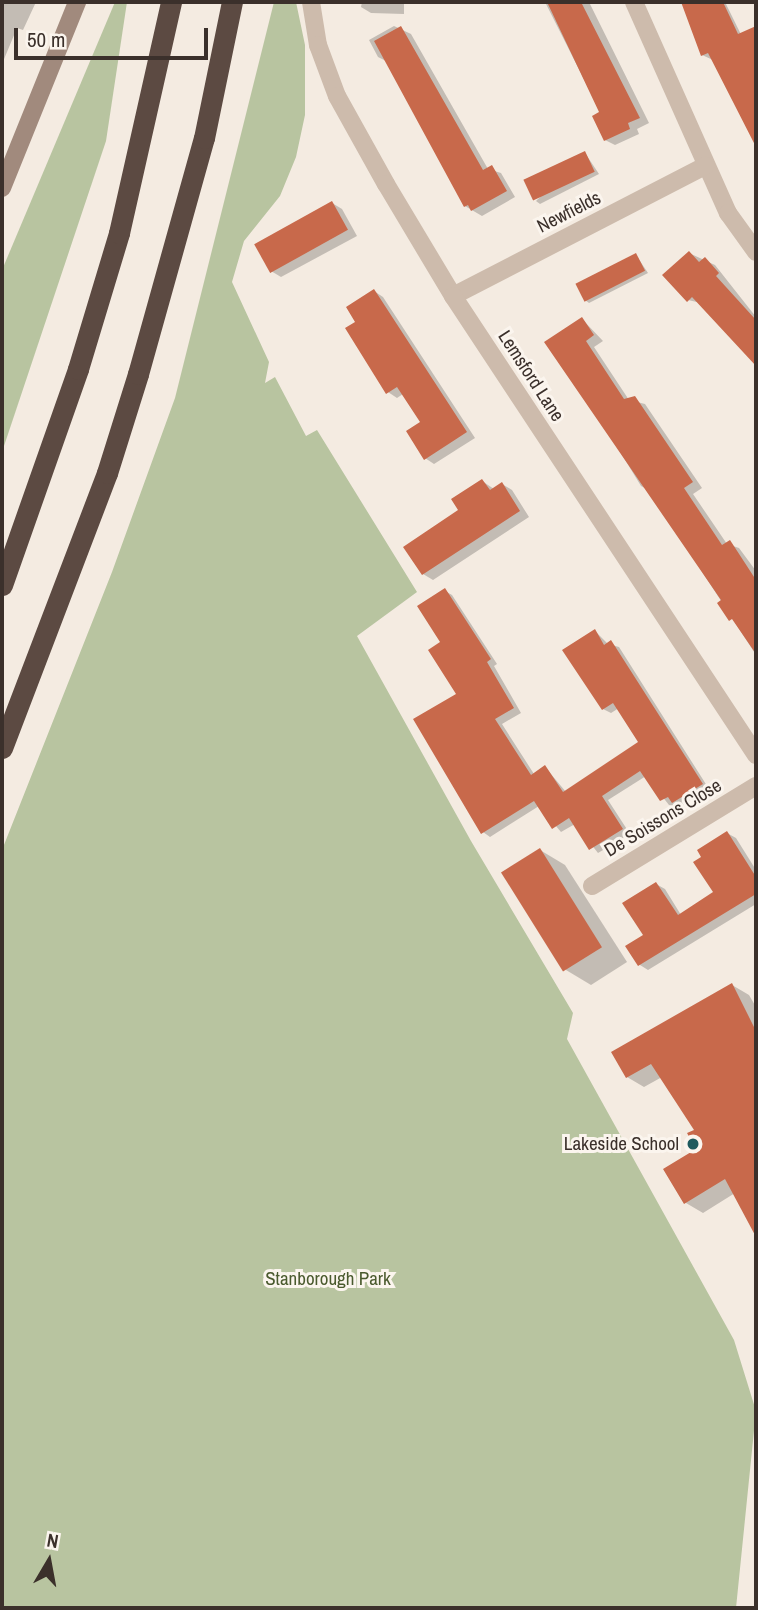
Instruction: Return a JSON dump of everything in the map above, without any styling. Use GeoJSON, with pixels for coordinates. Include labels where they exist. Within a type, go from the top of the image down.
{"type":"FeatureCollection","features":[{"type":"Feature","properties":{"kind":"highway"},"geometry":{"type":"LineString","coordinates":[[2,585],[78,369],[119,233],[171,2]]}},
{"type":"Feature","properties":{"kind":"highway"},"geometry":{"type":"LineString","coordinates":[[2,748],[107,472],[138,374],[204,138],[232,2]]}},
{"type":"Feature","properties":{"kind":"main road"},"geometry":{"type":"LineString","coordinates":[[2,188],[78,2]]}},
{"type":"Feature","properties":{"kind":"street","name":"Lemsford Lane"},"geometry":{"type":"LineString","coordinates":[[311,2],[318,45],[337,96],[453,296],[756,755]]}},
{"type":"Feature","properties":{"kind":"street"},"geometry":{"type":"LineString","coordinates":[[634,2],[687,114],[705,166],[728,213],[756,252]]}},
{"type":"Feature","properties":{"kind":"street","name":"Newfields"},"geometry":{"type":"LineString","coordinates":[[453,296],[705,166]]}},
{"type":"Feature","properties":{"kind":"street","name":"De Soissons Close"},"geometry":{"type":"LineString","coordinates":[[592,886],[756,786]]}},
{"type":"Feature","properties":{"kind":"green space"},"geometry":{"type":"Polygon","coordinates":[[[115,2],[127,2],[106,141],[2,452],[2,270],[115,2]]]}},
{"type":"Feature","properties":{"kind":"green space","name":"Stanborough Park"},"geometry":{"type":"Polygon","coordinates":[[[274,2],[296,2],[305,45],[305,115],[296,157],[280,196],[244,241],[232,282],[269,362],[265,383],[275,377],[306,436],[317,430],[417,592],[357,636],[471,841],[573,1013],[567,1039],[734,1340],[756,1411],[736,1608],[2,1608],[2,850],[112,572],[175,398],[274,2]]]}},
{"type":"Feature","properties":{"kind":"building"},"geometry":{"type":"Polygon","coordinates":[[[547,2],[581,2],[640,118],[628,123],[630,129],[604,141],[592,116],[599,112],[547,2]]]}},
{"type":"Feature","properties":{"kind":"building"},"geometry":{"type":"Polygon","coordinates":[[[681,2],[723,2],[738,34],[756,26],[756,147],[708,53],[701,56],[681,2]]]}},
{"type":"Feature","properties":{"kind":"building"},"geometry":{"type":"Polygon","coordinates":[[[401,26],[483,170],[492,165],[507,191],[471,211],[468,205],[464,207],[374,41],[401,26]]]}},
{"type":"Feature","properties":{"kind":"building"},"geometry":{"type":"Polygon","coordinates":[[[585,151],[595,172],[533,201],[523,180],[585,151]]]}},
{"type":"Feature","properties":{"kind":"building"},"geometry":{"type":"Polygon","coordinates":[[[332,201],[348,230],[270,273],[254,244],[332,201]]]}},
{"type":"Feature","properties":{"kind":"building"},"geometry":{"type":"Polygon","coordinates":[[[689,251],[699,262],[705,257],[719,273],[716,276],[756,320],[756,366],[692,297],[687,302],[662,275],[689,251]]]}},
{"type":"Feature","properties":{"kind":"building"},"geometry":{"type":"Polygon","coordinates":[[[636,253],[645,271],[584,302],[575,284],[636,253]]]}},
{"type":"Feature","properties":{"kind":"building"},"geometry":{"type":"Polygon","coordinates":[[[374,289],[467,432],[424,460],[406,431],[420,422],[397,387],[386,394],[345,328],[355,322],[346,307],[374,289]]]}},
{"type":"Feature","properties":{"kind":"building"},"geometry":{"type":"Polygon","coordinates":[[[582,317],[594,335],[586,341],[624,399],[635,396],[693,482],[684,488],[722,545],[730,540],[756,580],[756,654],[732,619],[729,621],[717,603],[721,600],[544,342],[582,317]]]}},
{"type":"Feature","properties":{"kind":"building"},"geometry":{"type":"Polygon","coordinates":[[[482,479],[490,490],[502,482],[520,511],[422,575],[403,547],[458,510],[451,499],[482,479]]]}},
{"type":"Feature","properties":{"kind":"building"},"geometry":{"type":"Polygon","coordinates":[[[445,588],[491,659],[487,662],[514,708],[495,719],[531,775],[545,765],[563,792],[638,742],[613,703],[602,710],[562,650],[595,629],[604,645],[611,640],[703,784],[672,803],[668,797],[660,801],[640,771],[602,796],[623,829],[589,850],[569,818],[552,829],[534,801],[481,834],[413,719],[456,694],[428,650],[440,642],[417,606],[445,588]]]}},
{"type":"Feature","properties":{"kind":"building"},"geometry":{"type":"Polygon","coordinates":[[[727,831],[756,877],[756,894],[638,966],[625,946],[643,935],[622,903],[656,882],[678,915],[713,892],[693,862],[701,857],[697,850],[727,831]]]}},
{"type":"Feature","properties":{"kind":"building"},"geometry":{"type":"Polygon","coordinates":[[[540,848],[602,947],[563,972],[501,872],[540,848]]]}},
{"type":"Feature","properties":{"kind":"building"},"geometry":{"type":"Polygon","coordinates":[[[732,983],[756,1031],[756,1237],[725,1179],[684,1204],[663,1169],[696,1149],[687,1133],[694,1130],[651,1064],[626,1078],[611,1052],[732,983]]]}},
{"type":"Feature","properties":{"kind":"place","name":"Lakeside School"},"geometry":{"type":"Point","coordinates":[693,1144]}}]}
